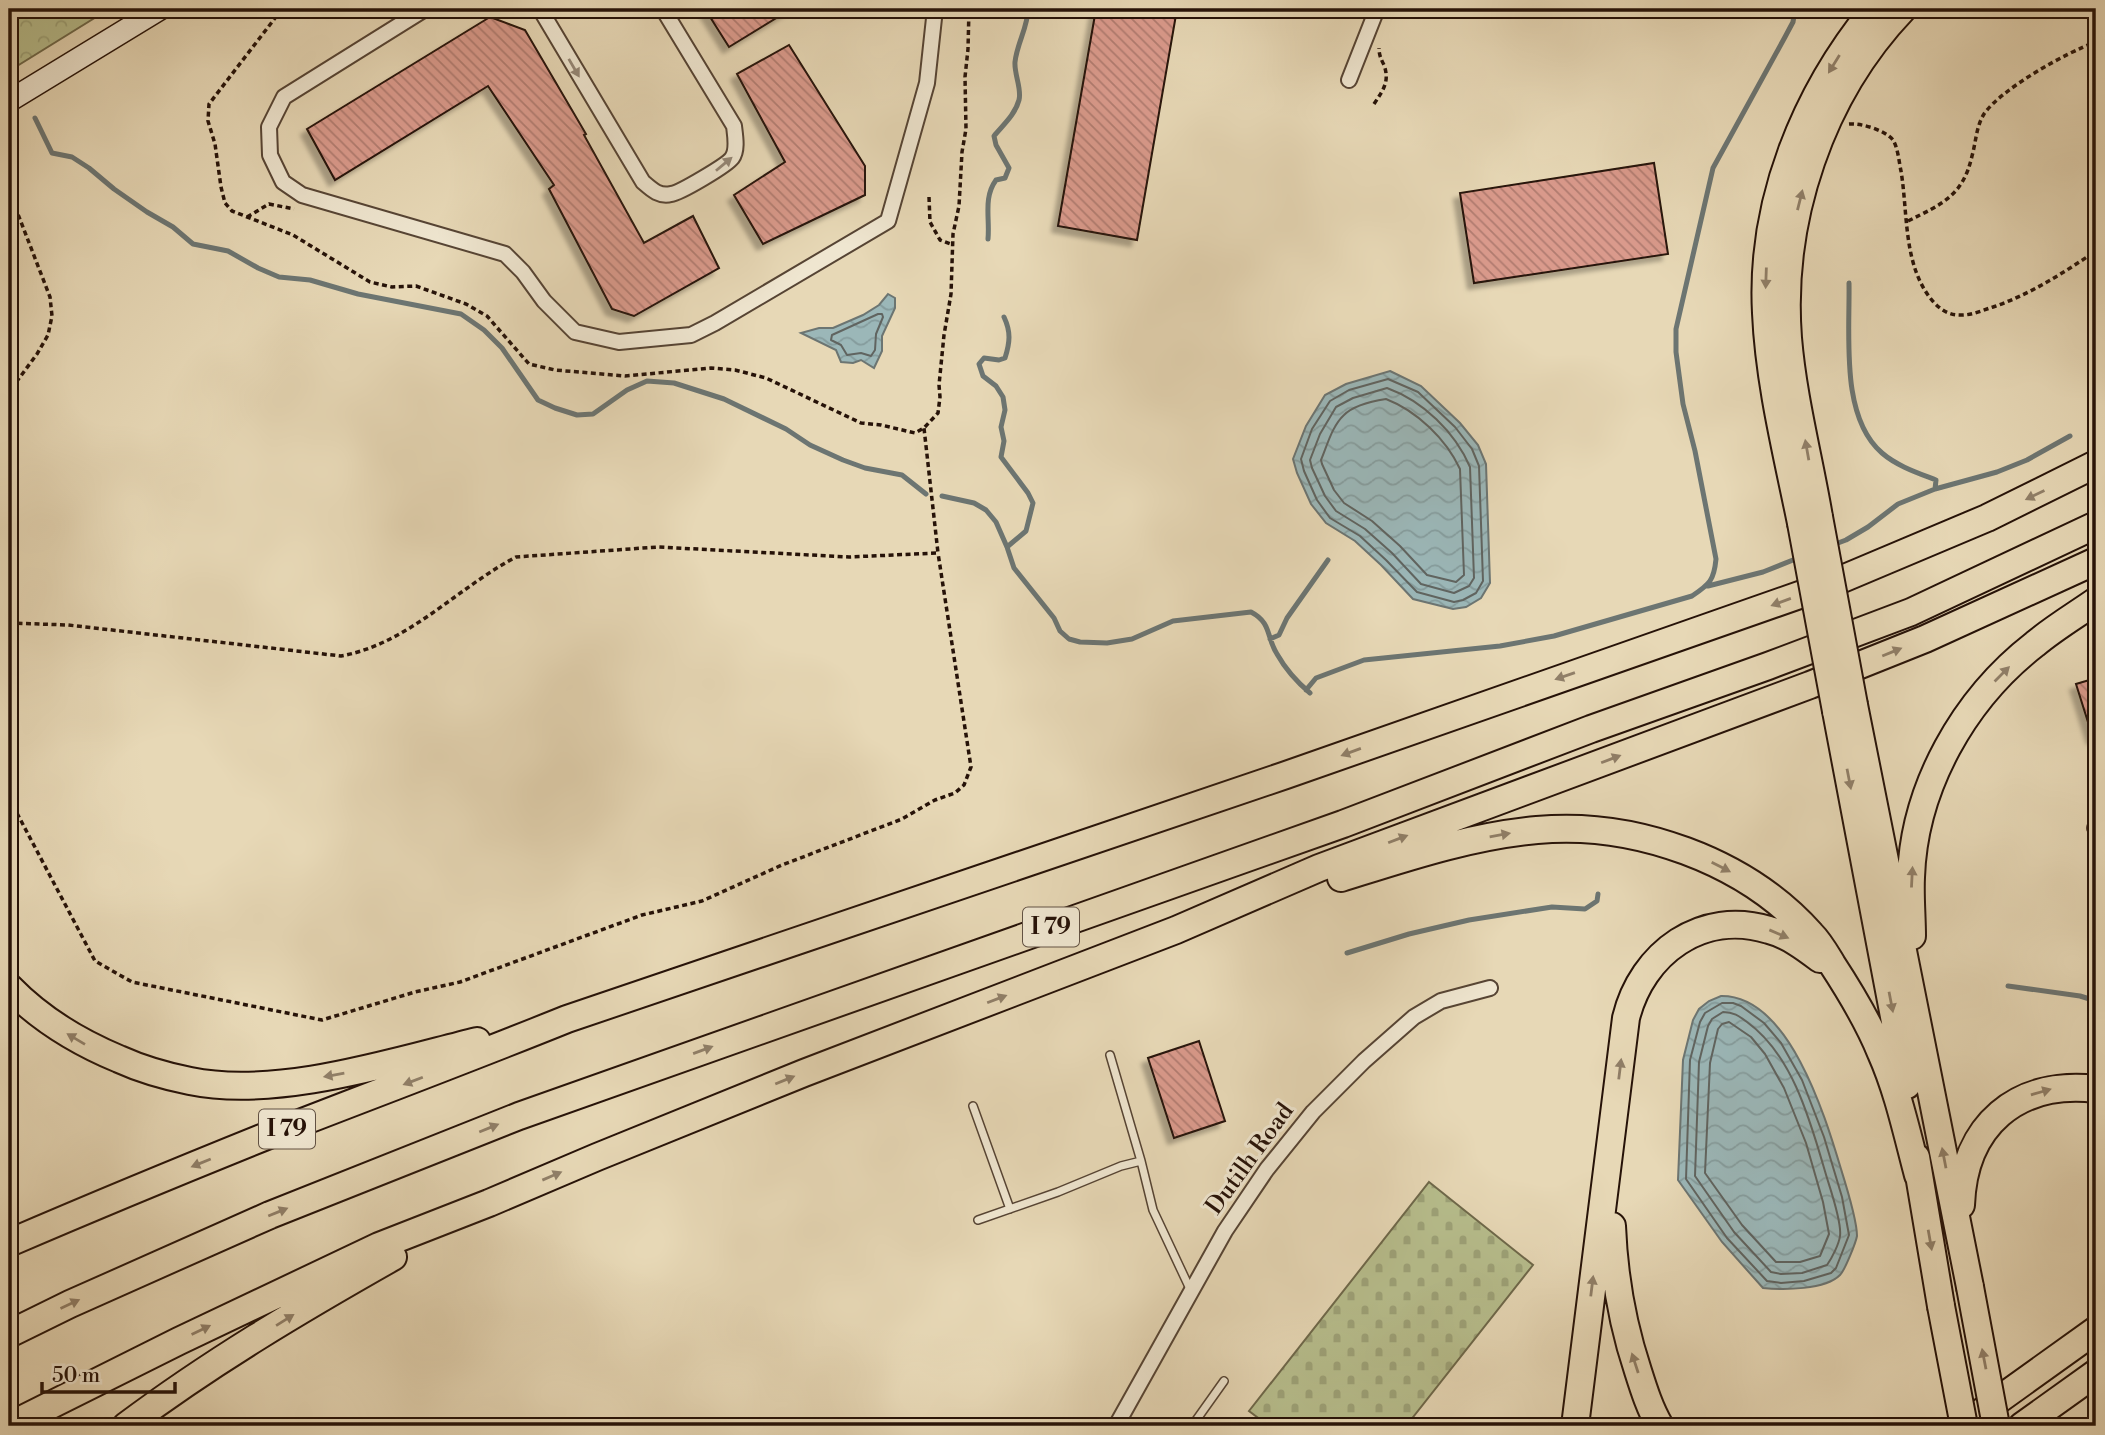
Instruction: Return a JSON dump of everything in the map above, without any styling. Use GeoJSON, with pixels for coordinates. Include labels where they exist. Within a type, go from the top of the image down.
{"type":"FeatureCollection","features":[{"type":"Feature","properties":{"kind":"highway"},"geometry":{"type":"LineString","coordinates":[[1874,9],[1833,64],[1799,132],[1777,197],[1770,232],[1766,312],[1770,359],[1810,520],[1845,708],[1907,1089],[1918,1175],[1963,1426],[2096,1330]]}},
{"type":"Feature","properties":{"kind":"highway"},"geometry":{"type":"LineString","coordinates":[[1810,520],[1788,337],[1789,265],[1799,201],[1825,127],[1846,86],[1863,57],[1903,9]]}},
{"type":"Feature","properties":{"kind":"highway","name":"I 79"},"geometry":{"type":"LineString","coordinates":[[9,1243],[221,1154],[455,1065],[567,1019],[1273,779],[1804,594],[1927,545],[2096,464]]}},
{"type":"Feature","properties":{"kind":"highway","name":"I 79"},"geometry":{"type":"LineString","coordinates":[[9,1334],[270,1215],[519,1116],[1342,824],[1591,729],[1781,662],[1911,612],[2096,525]]}},
{"type":"Feature","properties":{"kind":"highway"},"geometry":{"type":"LineString","coordinates":[[9,1426],[155,1352],[379,1246],[804,1073],[1176,930],[1319,869],[1879,657],[2003,605],[2096,561]]}},
{"type":"Feature","properties":{"kind":"highway"},"geometry":{"type":"LineString","coordinates":[[1913,994],[1911,877],[1922,808],[1935,775],[1954,735],[1994,681],[2034,644],[2096,601]]}},
{"type":"Feature","properties":{"kind":"highway"},"geometry":{"type":"LineString","coordinates":[[1845,708],[1913,994],[1996,1426]]}},
{"type":"Feature","properties":{"kind":"highway"},"geometry":{"type":"LineString","coordinates":[[1176,930],[1417,854],[1497,835],[1538,830],[1596,830],[1669,844],[1700,856],[1753,885],[1814,936],[1844,982],[1882,1054],[1918,1175]]}},
{"type":"Feature","properties":{"kind":"highway"},"geometry":{"type":"LineString","coordinates":[[1575,1426],[1626,1018],[1630,1002],[1644,974],[1667,950],[1695,933],[1726,925],[1756,926],[1809,950],[1844,982]]}},
{"type":"Feature","properties":{"kind":"highway"},"geometry":{"type":"LineString","coordinates":[[9,986],[50,1023],[93,1049],[138,1067],[191,1082],[245,1086],[348,1073],[567,1019]]}},
{"type":"Feature","properties":{"kind":"highway"},"geometry":{"type":"LineString","coordinates":[[1963,1249],[1960,1210],[1964,1176],[1974,1145],[1987,1126],[2003,1110],[2030,1095],[2063,1087],[2096,1089]]}},
{"type":"Feature","properties":{"kind":"highway"},"geometry":{"type":"LineString","coordinates":[[1611,1137],[1612,1246],[1619,1299],[1641,1380],[1660,1426]]}},
{"type":"Feature","properties":{"kind":"highway"},"geometry":{"type":"LineString","coordinates":[[126,1426],[161,1400],[297,1313],[489,1203]]}},
{"type":"Feature","properties":{"kind":"highway"},"geometry":{"type":"LineString","coordinates":[[2022,1426],[2096,1373]]}},
{"type":"Feature","properties":{"kind":"street"},"geometry":{"type":"LineString","coordinates":[[9,101],[160,9]]}},
{"type":"Feature","properties":{"kind":"street"},"geometry":{"type":"LineString","coordinates":[[425,9],[284,97],[269,127],[270,155],[283,182],[302,195],[505,254],[523,272],[544,301],[575,332],[619,342],[691,335],[888,221],[927,83],[935,9]]}},
{"type":"Feature","properties":{"kind":"street"},"geometry":{"type":"LineString","coordinates":[[540,9],[643,182],[657,194],[672,195],[719,169],[733,157],[736,144],[734,126],[663,9]]}},
{"type":"Feature","properties":{"kind":"street"},"geometry":{"type":"LineString","coordinates":[[1349,80],[1377,9]]}},
{"type":"Feature","properties":{"kind":"street","name":"Dutilh Road"},"geometry":{"type":"LineString","coordinates":[[1116,1426],[1225,1231],[1267,1168],[1313,1112],[1389,1038],[1427,1009],[1457,996],[1490,988]]}},
{"type":"Feature","properties":{"kind":"lane"},"geometry":{"type":"LineString","coordinates":[[1110,1055],[1142,1161],[1153,1210],[1191,1291]]}},
{"type":"Feature","properties":{"kind":"lane"},"geometry":{"type":"LineString","coordinates":[[973,1106],[1010,1209]]}},
{"type":"Feature","properties":{"kind":"lane"},"geometry":{"type":"LineString","coordinates":[[978,1220],[1142,1161]]}},
{"type":"Feature","properties":{"kind":"lane"},"geometry":{"type":"LineString","coordinates":[[1192,1426],[1224,1381]]}},
{"type":"Feature","properties":{"kind":"path"},"geometry":{"type":"LineString","coordinates":[[282,9],[209,104],[208,121],[215,144],[225,203],[232,211],[293,235],[370,282],[392,287],[416,286],[466,304],[487,316],[529,364],[555,370],[625,376],[711,368],[734,370],[766,378],[861,423],[915,433],[925,428],[938,413],[966,128],[965,77],[969,9]]}},
{"type":"Feature","properties":{"kind":"path"},"geometry":{"type":"LineString","coordinates":[[1374,104],[1386,84],[1387,76],[1379,53],[1381,39]]}},
{"type":"Feature","properties":{"kind":"path"},"geometry":{"type":"LineString","coordinates":[[1908,221],[1932,209],[1961,186],[1967,175],[1984,114],[1998,100],[2042,69],[2082,47],[2096,43]]}},
{"type":"Feature","properties":{"kind":"path"},"geometry":{"type":"LineString","coordinates":[[1825,127],[1856,124],[1885,134],[1893,141],[1898,155],[1911,254],[1918,281],[1937,307],[1947,313],[1961,316],[1974,313],[2026,294],[2096,251]]}},
{"type":"Feature","properties":{"kind":"path"},"geometry":{"type":"LineString","coordinates":[[9,191],[50,297],[52,316],[48,335],[9,392]]}},
{"type":"Feature","properties":{"kind":"path"},"geometry":{"type":"LineString","coordinates":[[929,197],[932,211],[930,222],[940,240],[953,246]]}},
{"type":"Feature","properties":{"kind":"path"},"geometry":{"type":"LineString","coordinates":[[247,217],[270,204],[294,209]]}},
{"type":"Feature","properties":{"kind":"path"},"geometry":{"type":"LineString","coordinates":[[9,798],[95,961],[132,982],[322,1020],[415,992],[460,982],[642,915],[702,901],[782,865],[902,819],[935,800],[955,793],[964,785],[971,767],[938,553],[925,428]]}},
{"type":"Feature","properties":{"kind":"path"},"geometry":{"type":"LineString","coordinates":[[9,623],[68,625],[341,656],[377,646],[443,607],[497,567],[516,557],[658,547],[849,557],[938,553]]}},
{"type":"Feature","properties":{"kind":"green space"},"geometry":{"type":"Polygon","coordinates":[[[9,9],[109,9],[9,71],[9,9]]]}},
{"type":"Feature","properties":{"kind":"green space"},"geometry":{"type":"Polygon","coordinates":[[[1429,1182],[1533,1265],[1406,1426],[1269,1426],[1249,1411],[1429,1182]]]}},
{"type":"Feature","properties":{"kind":"water"},"geometry":{"type":"Polygon","coordinates":[[[888,294],[895,298],[895,308],[882,336],[882,351],[874,368],[861,360],[853,363],[841,362],[836,350],[801,333],[819,328],[833,328],[863,315],[879,305],[888,294]]]}},
{"type":"Feature","properties":{"kind":"water"},"geometry":{"type":"Polygon","coordinates":[[[1390,371],[1421,386],[1460,423],[1478,445],[1486,464],[1490,583],[1481,598],[1466,607],[1453,609],[1413,599],[1355,541],[1326,523],[1311,504],[1297,473],[1293,459],[1306,426],[1325,395],[1346,384],[1390,371]]]}},
{"type":"Feature","properties":{"kind":"water"},"geometry":{"type":"Polygon","coordinates":[[[1721,996],[1745,1001],[1766,1015],[1785,1036],[1814,1091],[1825,1119],[1851,1203],[1857,1236],[1840,1275],[1825,1284],[1793,1289],[1763,1288],[1722,1242],[1678,1180],[1683,1060],[1693,1020],[1699,1009],[1721,996]]]}},
{"type":"Feature","properties":{"kind":"building"},"geometry":{"type":"Polygon","coordinates":[[[705,9],[791,9],[729,47],[705,9]]]}},
{"type":"Feature","properties":{"kind":"building"},"geometry":{"type":"Polygon","coordinates":[[[1096,9],[1177,9],[1137,240],[1058,226],[1096,9]]]}},
{"type":"Feature","properties":{"kind":"building"},"geometry":{"type":"Polygon","coordinates":[[[490,17],[525,30],[586,134],[584,135],[644,243],[693,216],[719,268],[634,316],[612,309],[549,189],[554,185],[488,86],[335,180],[307,129],[490,17]]]}},
{"type":"Feature","properties":{"kind":"building"},"geometry":{"type":"Polygon","coordinates":[[[789,45],[865,166],[865,195],[763,244],[734,195],[785,162],[737,74],[789,45]]]}},
{"type":"Feature","properties":{"kind":"building"},"geometry":{"type":"Polygon","coordinates":[[[1654,163],[1668,254],[1474,283],[1460,193],[1654,163]]]}},
{"type":"Feature","properties":{"kind":"building"},"geometry":{"type":"Polygon","coordinates":[[[2096,678],[2096,737],[2093,738],[2076,684],[2096,678]]]}},
{"type":"Feature","properties":{"kind":"building"},"geometry":{"type":"Polygon","coordinates":[[[1199,1041],[1225,1121],[1174,1138],[1148,1058],[1199,1041]]]}},
{"type":"Feature","properties":{"kind":"waterway"},"geometry":{"type":"LineString","coordinates":[[988,239],[988,208],[992,187],[996,180],[1005,178],[1009,168],[994,136],[1012,115],[1019,100],[1015,62],[1028,9]]}},
{"type":"Feature","properties":{"kind":"waterway"},"geometry":{"type":"LineString","coordinates":[[1306,690],[1316,678],[1364,660],[1500,646],[1554,636],[1692,596],[1710,581],[1716,559],[1683,404],[1676,352],[1676,329],[1713,168],[1793,22],[1795,9]]}},
{"type":"Feature","properties":{"kind":"waterway"},"geometry":{"type":"LineString","coordinates":[[35,118],[52,153],[72,157],[147,212],[173,227],[193,244],[228,251],[279,277],[310,280],[358,294],[461,314],[484,330],[502,348],[538,400],[555,408],[577,415],[593,414],[627,390],[647,381],[674,383],[724,399],[843,460],[865,468],[902,475],[926,494]]}},
{"type":"Feature","properties":{"kind":"waterway"},"geometry":{"type":"LineString","coordinates":[[1830,546],[1868,527],[1898,504],[1935,489],[1936,480],[1888,458],[1869,437],[1859,419],[1850,374],[1849,283]]}},
{"type":"Feature","properties":{"kind":"waterway"},"geometry":{"type":"LineString","coordinates":[[1004,317],[1009,337],[1005,358],[984,358],[979,364],[983,376],[996,386],[1003,397],[1005,410],[1001,427],[1004,441],[1001,457],[1033,503],[1026,531],[1007,547]]}},
{"type":"Feature","properties":{"kind":"waterway"},"geometry":{"type":"LineString","coordinates":[[1935,489],[1997,472],[2027,460],[2070,436]]}},
{"type":"Feature","properties":{"kind":"waterway"},"geometry":{"type":"LineString","coordinates":[[942,496],[974,503],[986,510],[996,522],[1014,568],[1054,618],[1060,631],[1069,639],[1107,643],[1132,639],[1173,621],[1251,612],[1266,626],[1284,665],[1310,693]]}},
{"type":"Feature","properties":{"kind":"waterway"},"geometry":{"type":"LineString","coordinates":[[1708,586],[1763,572],[1798,558]]}},
{"type":"Feature","properties":{"kind":"waterway"},"geometry":{"type":"LineString","coordinates":[[1270,639],[1279,635],[1287,618],[1328,560]]}},
{"type":"Feature","properties":{"kind":"waterway"},"geometry":{"type":"LineString","coordinates":[[1347,953],[1409,934],[1469,920],[1552,907],[1585,909],[1597,901],[1598,894]]}},
{"type":"Feature","properties":{"kind":"waterway"},"geometry":{"type":"LineString","coordinates":[[2008,986],[2080,996],[2096,1001]]}}]}
